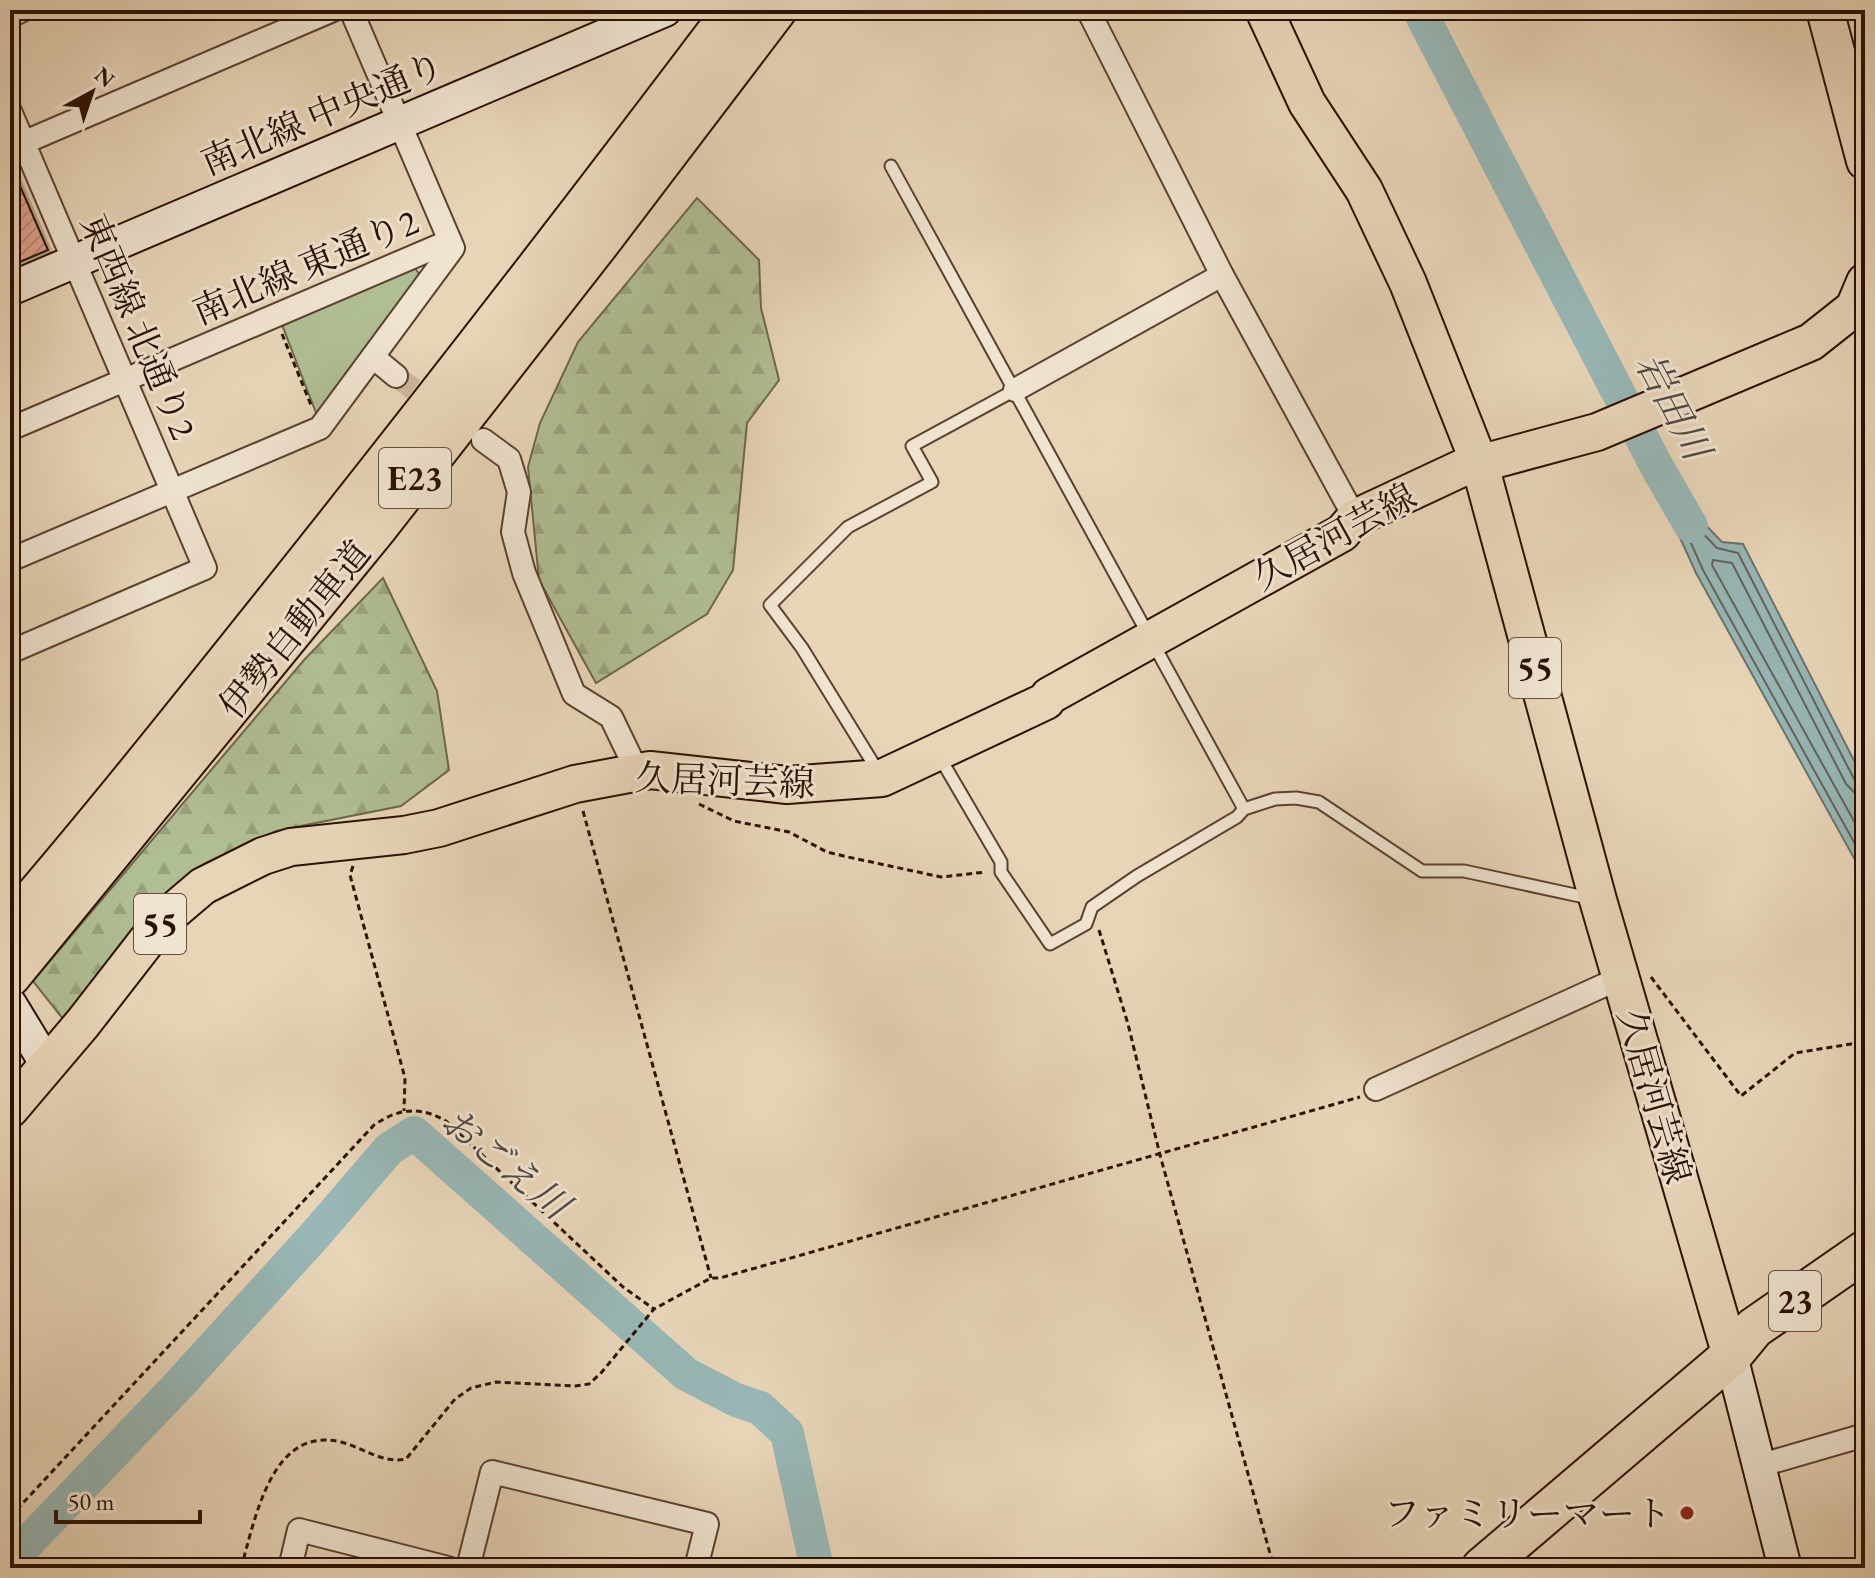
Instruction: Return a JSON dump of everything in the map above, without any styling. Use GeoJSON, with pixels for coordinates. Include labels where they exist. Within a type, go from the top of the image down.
{"type":"FeatureCollection","features":[{"type":"Feature","properties":{"kind":"highway","name":"伊勢自動車道"},"geometry":{"type":"LineString","coordinates":[[10,976],[24,926],[187,712],[585,207],[734,10]]}},
{"type":"Feature","properties":{"kind":"highway","name":"伊勢自動車道"},"geometry":{"type":"LineString","coordinates":[[24,926],[378,526],[776,10]]}},
{"type":"Feature","properties":{"kind":"highway","name":"23"},"geometry":{"type":"LineString","coordinates":[[1482,1568],[1518,1534],[1731,1356],[1754,1328],[1865,1251]]}},
{"type":"Feature","properties":{"kind":"main road","name":"久居河芸線"},"geometry":{"type":"LineString","coordinates":[[1264,10],[1307,103],[1364,190],[1408,283],[1480,465],[1598,900],[1633,974],[1731,1356]]}},
{"type":"Feature","properties":{"kind":"main road"},"geometry":{"type":"LineString","coordinates":[[1825,10],[1865,161]]}},
{"type":"Feature","properties":{"kind":"main road","name":"久居河芸線"},"geometry":{"type":"LineString","coordinates":[[10,1109],[163,920],[203,886],[222,875],[291,847],[404,835],[439,828],[575,784],[650,770],[787,785],[882,778],[1046,701],[1049,696],[1342,533],[1355,518],[1460,469],[1597,432],[1811,342],[1846,316],[1863,292]]}},
{"type":"Feature","properties":{"kind":"street"},"geometry":{"type":"LineString","coordinates":[[10,16],[23,10]]}},
{"type":"Feature","properties":{"kind":"street"},"geometry":{"type":"LineString","coordinates":[[17,145],[333,10]]}},
{"type":"Feature","properties":{"kind":"street"},"geometry":{"type":"LineString","coordinates":[[10,560],[320,428],[453,248],[351,10]]}},
{"type":"Feature","properties":{"kind":"street","name":"南北線 中央通り"},"geometry":{"type":"LineString","coordinates":[[10,289],[400,123],[617,19],[665,10]]}},
{"type":"Feature","properties":{"kind":"street"},"geometry":{"type":"LineString","coordinates":[[1088,10],[1222,275],[1355,518]]}},
{"type":"Feature","properties":{"kind":"street","name":"東西線 北通り2"},"geometry":{"type":"LineString","coordinates":[[10,111],[17,145],[74,262],[205,568],[10,652]]}},
{"type":"Feature","properties":{"kind":"street","name":"南北線 東通り2"},"geometry":{"type":"LineString","coordinates":[[10,429],[450,241]]}},
{"type":"Feature","properties":{"kind":"street"},"geometry":{"type":"LineString","coordinates":[[1015,390],[1222,275]]}},
{"type":"Feature","properties":{"kind":"street"},"geometry":{"type":"LineString","coordinates":[[373,357],[396,376]]}},
{"type":"Feature","properties":{"kind":"street"},"geometry":{"type":"LineString","coordinates":[[483,440],[509,459],[519,492],[513,532],[524,573],[574,694],[611,717],[638,773]]}},
{"type":"Feature","properties":{"kind":"street"},"geometry":{"type":"LineString","coordinates":[[1376,1089],[1633,974]]}},
{"type":"Feature","properties":{"kind":"street"},"geometry":{"type":"LineString","coordinates":[[10,1004],[47,1065]]}},
{"type":"Feature","properties":{"kind":"street"},"geometry":{"type":"LineString","coordinates":[[1731,1356],[1785,1568]]}},
{"type":"Feature","properties":{"kind":"street"},"geometry":{"type":"LineString","coordinates":[[1758,1466],[1865,1435]]}},
{"type":"Feature","properties":{"kind":"street"},"geometry":{"type":"LineString","coordinates":[[468,1568],[492,1472],[707,1524],[696,1568]]}},
{"type":"Feature","properties":{"kind":"street"},"geometry":{"type":"LineString","coordinates":[[290,1568],[299,1530],[448,1568]]}},
{"type":"Feature","properties":{"kind":"lane"},"geometry":{"type":"LineString","coordinates":[[891,166],[1244,809]]}},
{"type":"Feature","properties":{"kind":"lane"},"geometry":{"type":"LineString","coordinates":[[882,778],[802,648],[770,605],[848,527],[932,482],[912,446],[1015,390]]}},
{"type":"Feature","properties":{"kind":"lane"},"geometry":{"type":"LineString","coordinates":[[937,752],[1001,862],[1001,872],[1050,944],[1086,924],[1092,907],[1163,859],[1237,817],[1244,809],[1275,799],[1296,798],[1319,802],[1422,871],[1464,871],[1598,900]]}},
{"type":"Feature","properties":{"kind":"path"},"geometry":{"type":"LineString","coordinates":[[275,315],[320,428]]}},
{"type":"Feature","properties":{"kind":"path"},"geometry":{"type":"LineString","coordinates":[[691,800],[734,821],[789,832],[827,852],[848,857],[941,877],[1001,872]]}},
{"type":"Feature","properties":{"kind":"path"},"geometry":{"type":"LineString","coordinates":[[581,804],[711,1278]]}},
{"type":"Feature","properties":{"kind":"path"},"geometry":{"type":"LineString","coordinates":[[346,864],[365,863]]}},
{"type":"Feature","properties":{"kind":"path"},"geometry":{"type":"LineString","coordinates":[[353,866],[350,875],[405,1078],[404,1111]]}},
{"type":"Feature","properties":{"kind":"path"},"geometry":{"type":"LineString","coordinates":[[1092,907],[1128,1024],[1160,1155],[1274,1568]]}},
{"type":"Feature","properties":{"kind":"path"},"geometry":{"type":"LineString","coordinates":[[1633,974],[1741,1096],[1795,1053],[1851,1044],[1865,1050]]}},
{"type":"Feature","properties":{"kind":"path"},"geometry":{"type":"LineString","coordinates":[[241,1568],[272,1474],[297,1449],[307,1444],[331,1441],[391,1461],[406,1459],[455,1399],[471,1388],[496,1382],[589,1384],[654,1309],[711,1278],[1160,1155],[1352,1100],[1376,1089]]}},
{"type":"Feature","properties":{"kind":"path"},"geometry":{"type":"LineString","coordinates":[[10,1517],[374,1125],[387,1116],[404,1111],[428,1112],[446,1121],[623,1287],[654,1309]]}},
{"type":"Feature","properties":{"kind":"green space"},"geometry":{"type":"Polygon","coordinates":[[[697,198],[759,260],[761,308],[779,380],[747,423],[733,570],[707,614],[596,683],[539,580],[528,467],[540,423],[578,342],[697,198]]]}},
{"type":"Feature","properties":{"kind":"green space"},"geometry":{"type":"Polygon","coordinates":[[[413,265],[421,277],[318,418],[281,322],[413,265]]]}},
{"type":"Feature","properties":{"kind":"green space"},"geometry":{"type":"Polygon","coordinates":[[[383,578],[437,691],[449,770],[401,806],[276,831],[204,864],[63,1019],[33,981],[304,660],[383,578]]]}},
{"type":"Feature","properties":{"kind":"water"},"geometry":{"type":"Polygon","coordinates":[[[1646,463],[1722,542],[1743,544],[1865,782],[1865,878],[1696,573],[1646,463]]]}},
{"type":"Feature","properties":{"kind":"building"},"geometry":{"type":"Polygon","coordinates":[[[10,163],[48,250],[10,266],[10,163]]]}},
{"type":"Feature","properties":{"kind":"waterway","name":"岩田川"},"geometry":{"type":"LineString","coordinates":[[1419,10],[1657,467],[1691,526]]}},
{"type":"Feature","properties":{"kind":"waterway","name":"おごえ川"},"geometry":{"type":"LineString","coordinates":[[10,1561],[175,1389],[389,1149],[414,1133],[686,1374],[736,1400],[760,1408],[787,1433],[817,1568]]}},
{"type":"Feature","properties":{"kind":"tunnel"},"geometry":{"type":"LineString","coordinates":[[396,376],[440,409]]}},
{"type":"Feature","properties":{"kind":"place","name":"ファミリーマート"},"geometry":{"type":"Point","coordinates":[1687,1513]}}]}
